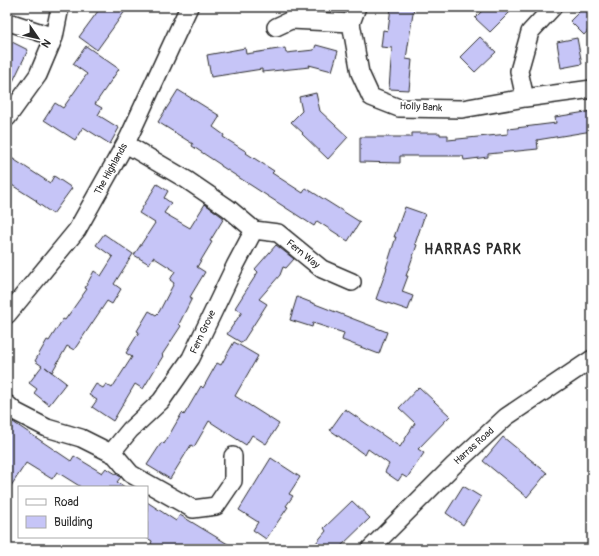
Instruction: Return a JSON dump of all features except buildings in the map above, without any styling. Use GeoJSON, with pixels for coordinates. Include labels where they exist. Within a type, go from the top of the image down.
{"type":"FeatureCollection","features":[{"type":"Feature","properties":{"kind":"street"},"geometry":{"type":"LineString","coordinates":[[7,118],[38,75],[54,37],[60,7]]}},
{"type":"Feature","properties":{"kind":"street","name":"The Highlands"},"geometry":{"type":"LineString","coordinates":[[7,315],[77,230],[126,144],[189,7]]}},
{"type":"Feature","properties":{"kind":"street"},"geometry":{"type":"LineString","coordinates":[[287,18],[351,23],[357,7]]}},
{"type":"Feature","properties":{"kind":"street"},"geometry":{"type":"LineString","coordinates":[[525,98],[519,71],[530,32],[553,7]]}},
{"type":"Feature","properties":{"kind":"street"},"geometry":{"type":"LineString","coordinates":[[7,22],[54,37]]}},
{"type":"Feature","properties":{"kind":"street","name":"Holly Bank"},"geometry":{"type":"LineString","coordinates":[[351,23],[360,73],[371,96],[399,108],[462,109],[525,98],[590,88],[592,89]]}},
{"type":"Feature","properties":{"kind":"street"},"geometry":{"type":"LineString","coordinates":[[126,144],[187,180],[228,208],[254,230]]}},
{"type":"Feature","properties":{"kind":"street","name":"Fern Way"},"geometry":{"type":"LineString","coordinates":[[254,230],[278,233],[322,269],[352,284]]}},
{"type":"Feature","properties":{"kind":"street","name":"Fern Grove"},"geometry":{"type":"LineString","coordinates":[[111,453],[130,430],[161,401],[191,358],[231,272],[254,230]]}},
{"type":"Feature","properties":{"kind":"street","name":"Harras Road"},"geometry":{"type":"LineString","coordinates":[[370,549],[454,464],[506,417],[592,359]]}},
{"type":"Feature","properties":{"kind":"street"},"geometry":{"type":"LineString","coordinates":[[7,404],[16,412],[47,428],[81,438],[111,453],[131,474],[193,510],[216,506],[233,481],[233,456]]}},
{"type":"Feature","properties":{"kind":"district","name":"HARRAS PARK"},"geometry":{"type":"Point","coordinates":[473,249]}}]}
